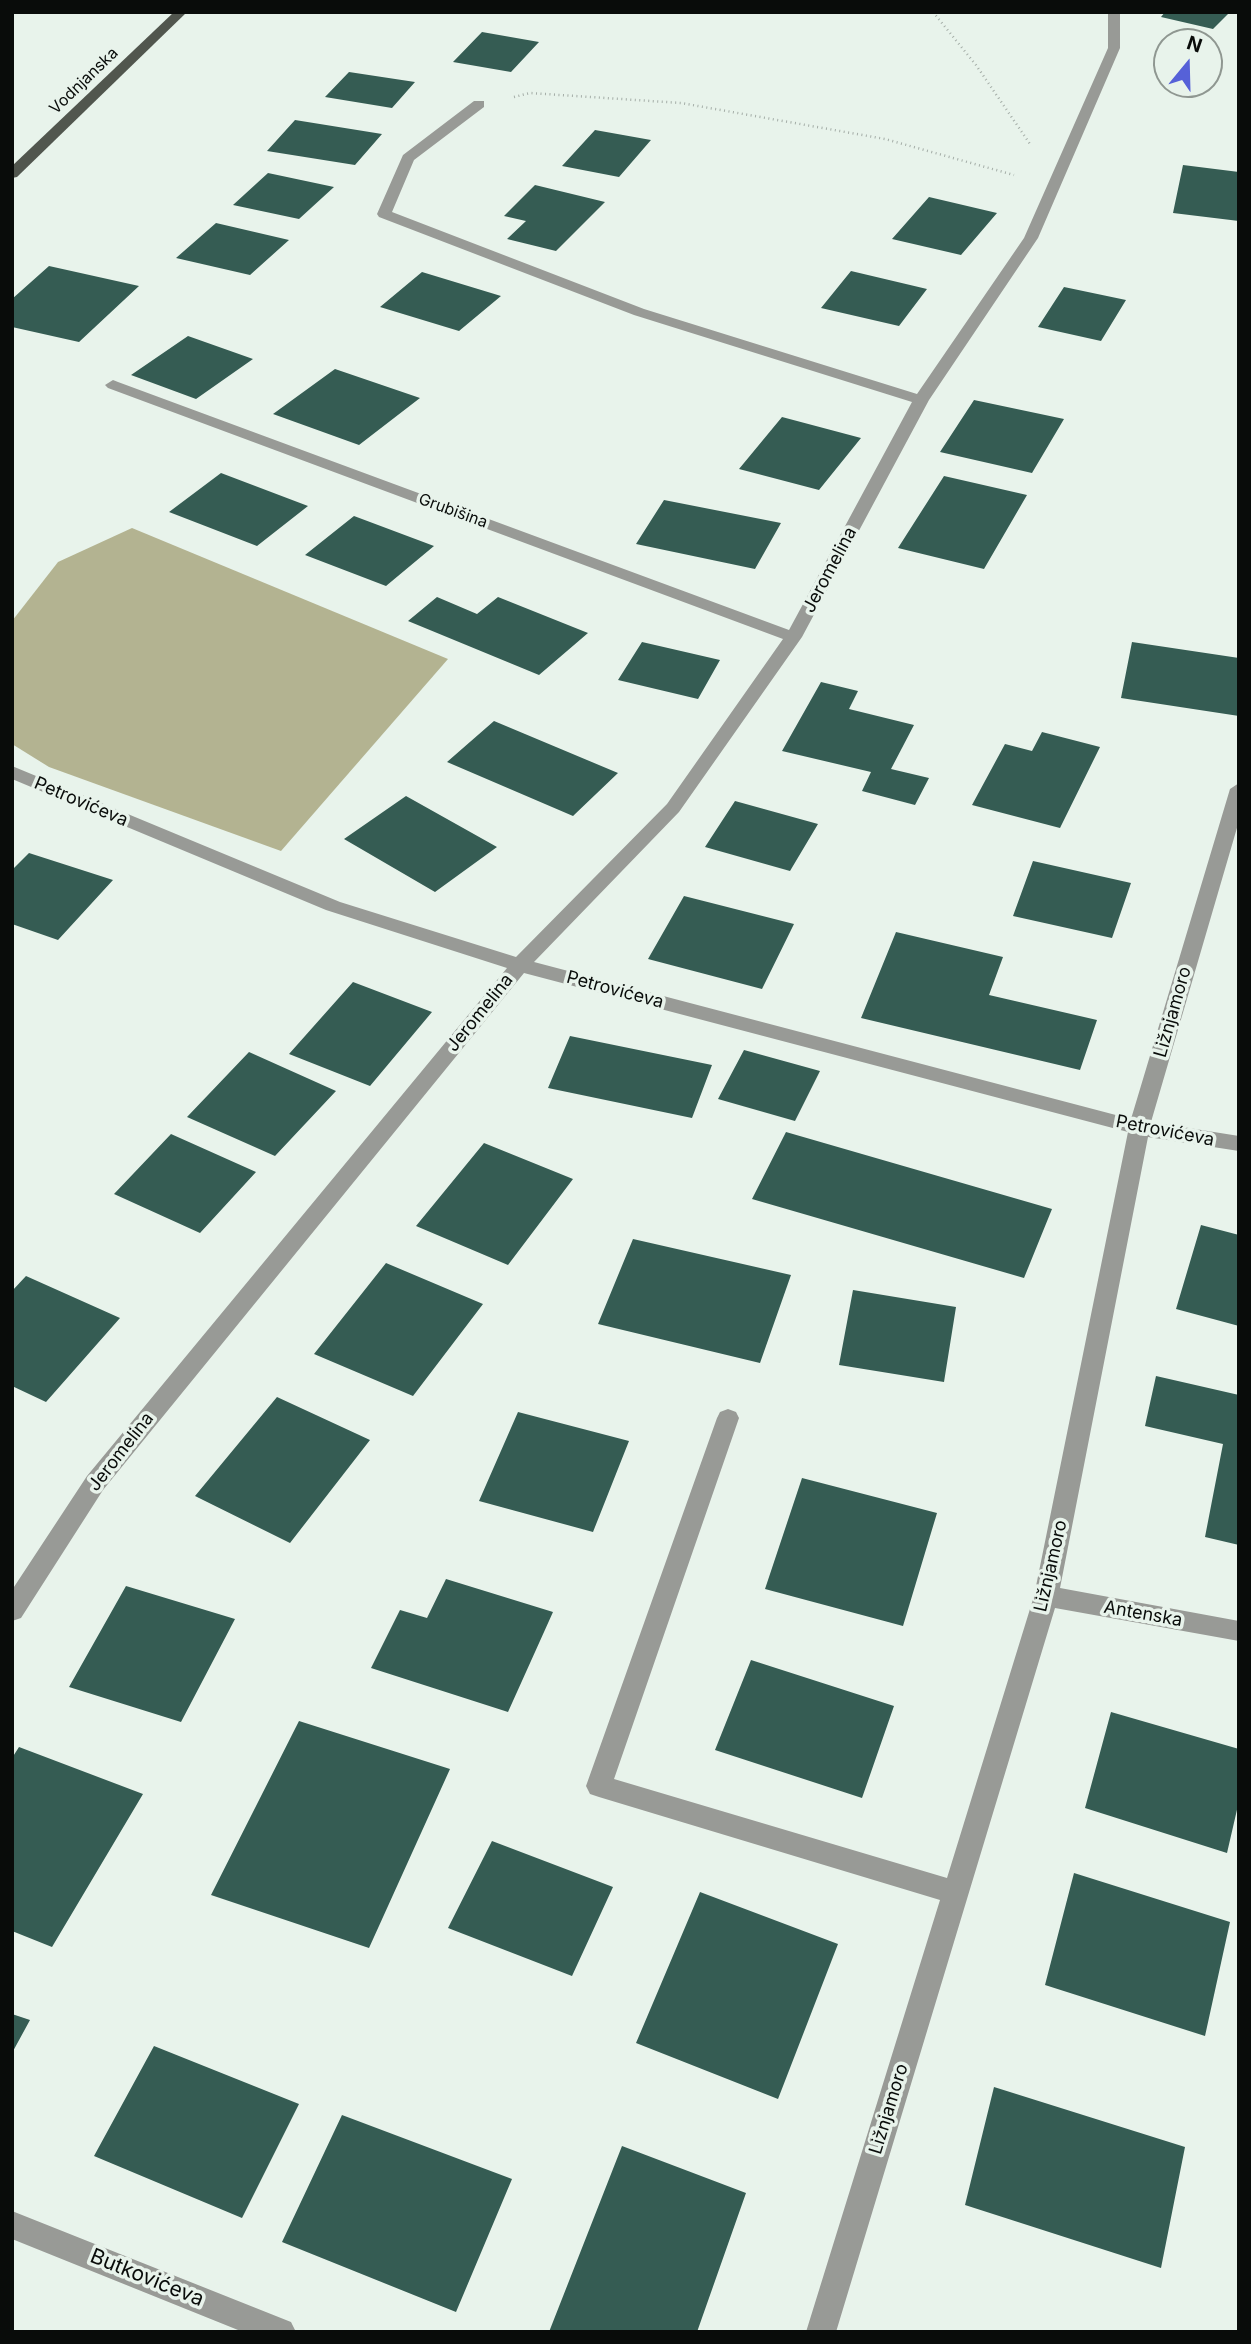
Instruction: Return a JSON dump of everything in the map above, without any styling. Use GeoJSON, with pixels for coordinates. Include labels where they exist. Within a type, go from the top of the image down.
{"type":"FeatureCollection","features":[{"type":"Feature","properties":{"kind":"main road","name":"Vodnjanska"},"geometry":{"type":"LineString","coordinates":[[12,174],[180,12]]}},
{"type":"Feature","properties":{"kind":"street","name":"Jeromelina"},"geometry":{"type":"LineString","coordinates":[[12,1611],[95,1483],[520,965],[673,808],[793,637],[921,400],[1031,238],[1114,48],[1114,12]]}},
{"type":"Feature","properties":{"kind":"street"},"geometry":{"type":"LineString","coordinates":[[479,104],[408,158],[384,214],[639,313],[921,400]]}},
{"type":"Feature","properties":{"kind":"street","name":"Grubišina"},"geometry":{"type":"LineString","coordinates":[[113,385],[793,637]]}},
{"type":"Feature","properties":{"kind":"street","name":"Petrovićeva"},"geometry":{"type":"LineString","coordinates":[[12,772],[333,906],[520,965],[1139,1128],[1239,1144]]}},
{"type":"Feature","properties":{"kind":"street","name":"Ližnjamoro"},"geometry":{"type":"LineString","coordinates":[[821,2332],[1046,1596],[1139,1128],[1239,789]]}},
{"type":"Feature","properties":{"kind":"street"},"geometry":{"type":"LineString","coordinates":[[727,1418],[599,1786],[955,1893]]}},
{"type":"Feature","properties":{"kind":"street","name":"Antenska"},"geometry":{"type":"LineString","coordinates":[[1046,1596],[1239,1631]]}},
{"type":"Feature","properties":{"kind":"street","name":"Butkovićeva"},"geometry":{"type":"LineString","coordinates":[[12,2225],[281,2332]]}},
{"type":"Feature","properties":{"kind":"path"},"geometry":{"type":"LineString","coordinates":[[933,12],[976,65],[1031,144],[1017,175]]}},
{"type":"Feature","properties":{"kind":"path"},"geometry":{"type":"LineString","coordinates":[[479,104],[530,93],[681,103],[885,139],[1017,175],[1058,181]]}},
{"type":"Feature","properties":{"kind":"green space"},"geometry":{"type":"Polygon","coordinates":[[[132,528],[448,659],[281,851],[49,767],[12,744],[12,621],[58,562],[132,528]]]}},
{"type":"Feature","properties":{"kind":"building"},"geometry":{"type":"Polygon","coordinates":[[[1165,12],[1230,12],[1214,28],[1161,17],[1165,12]]]}},
{"type":"Feature","properties":{"kind":"building"},"geometry":{"type":"Polygon","coordinates":[[[482,32],[539,42],[511,72],[453,62],[482,32]]]}},
{"type":"Feature","properties":{"kind":"building"},"geometry":{"type":"Polygon","coordinates":[[[349,72],[415,82],[392,108],[325,97],[349,72]]]}},
{"type":"Feature","properties":{"kind":"building"},"geometry":{"type":"Polygon","coordinates":[[[295,120],[382,134],[355,165],[267,151],[295,120]]]}},
{"type":"Feature","properties":{"kind":"building"},"geometry":{"type":"Polygon","coordinates":[[[595,130],[651,140],[619,177],[562,166],[595,130]]]}},
{"type":"Feature","properties":{"kind":"building"},"geometry":{"type":"Polygon","coordinates":[[[1183,165],[1239,172],[1239,221],[1173,213],[1183,165]]]}},
{"type":"Feature","properties":{"kind":"building"},"geometry":{"type":"Polygon","coordinates":[[[268,173],[334,187],[299,219],[233,205],[268,173]]]}},
{"type":"Feature","properties":{"kind":"building"},"geometry":{"type":"Polygon","coordinates":[[[535,185],[605,202],[556,251],[507,239],[526,221],[504,216],[535,185]]]}},
{"type":"Feature","properties":{"kind":"building"},"geometry":{"type":"Polygon","coordinates":[[[929,197],[997,213],[961,255],[892,239],[929,197]]]}},
{"type":"Feature","properties":{"kind":"building"},"geometry":{"type":"Polygon","coordinates":[[[216,223],[289,240],[250,275],[176,258],[216,223]]]}},
{"type":"Feature","properties":{"kind":"building"},"geometry":{"type":"Polygon","coordinates":[[[49,266],[139,286],[79,342],[12,327],[12,299],[49,266]]]}},
{"type":"Feature","properties":{"kind":"building"},"geometry":{"type":"Polygon","coordinates":[[[851,271],[927,289],[899,326],[821,308],[851,271]]]}},
{"type":"Feature","properties":{"kind":"building"},"geometry":{"type":"Polygon","coordinates":[[[422,272],[501,296],[459,331],[380,307],[422,272]]]}},
{"type":"Feature","properties":{"kind":"building"},"geometry":{"type":"Polygon","coordinates":[[[1064,287],[1126,300],[1101,341],[1038,327],[1064,287]]]}},
{"type":"Feature","properties":{"kind":"building"},"geometry":{"type":"Polygon","coordinates":[[[188,336],[253,359],[196,399],[131,375],[188,336]]]}},
{"type":"Feature","properties":{"kind":"building"},"geometry":{"type":"Polygon","coordinates":[[[335,369],[420,398],[359,445],[273,414],[335,369]]]}},
{"type":"Feature","properties":{"kind":"building"},"geometry":{"type":"Polygon","coordinates":[[[974,400],[1064,419],[1032,473],[940,452],[974,400]]]}},
{"type":"Feature","properties":{"kind":"building"},"geometry":{"type":"Polygon","coordinates":[[[782,417],[861,438],[819,490],[739,469],[782,417]]]}},
{"type":"Feature","properties":{"kind":"building"},"geometry":{"type":"Polygon","coordinates":[[[221,473],[308,506],[257,546],[169,512],[221,473]]]}},
{"type":"Feature","properties":{"kind":"building"},"geometry":{"type":"Polygon","coordinates":[[[944,476],[1027,495],[984,569],[898,548],[944,476]]]}},
{"type":"Feature","properties":{"kind":"building"},"geometry":{"type":"Polygon","coordinates":[[[664,500],[781,523],[755,569],[636,544],[664,500]]]}},
{"type":"Feature","properties":{"kind":"building"},"geometry":{"type":"Polygon","coordinates":[[[354,516],[434,546],[386,586],[305,555],[354,516]]]}},
{"type":"Feature","properties":{"kind":"building"},"geometry":{"type":"Polygon","coordinates":[[[437,597],[477,614],[498,597],[588,633],[539,675],[408,621],[437,597]]]}},
{"type":"Feature","properties":{"kind":"building"},"geometry":{"type":"Polygon","coordinates":[[[642,642],[720,660],[698,699],[618,680],[642,642]]]}},
{"type":"Feature","properties":{"kind":"building"},"geometry":{"type":"Polygon","coordinates":[[[1132,642],[1239,658],[1239,716],[1121,698],[1132,642]]]}},
{"type":"Feature","properties":{"kind":"building"},"geometry":{"type":"Polygon","coordinates":[[[821,682],[858,691],[849,709],[914,725],[891,769],[929,778],[915,805],[862,791],[871,772],[782,751],[821,682]]]}},
{"type":"Feature","properties":{"kind":"building"},"geometry":{"type":"Polygon","coordinates":[[[494,721],[618,773],[573,816],[447,762],[494,721]]]}},
{"type":"Feature","properties":{"kind":"building"},"geometry":{"type":"Polygon","coordinates":[[[1042,732],[1100,747],[1060,828],[972,805],[1005,744],[1032,751],[1042,732]]]}},
{"type":"Feature","properties":{"kind":"building"},"geometry":{"type":"Polygon","coordinates":[[[406,796],[497,847],[435,892],[344,839],[406,796]]]}},
{"type":"Feature","properties":{"kind":"building"},"geometry":{"type":"Polygon","coordinates":[[[735,801],[818,824],[790,871],[705,847],[735,801]]]}},
{"type":"Feature","properties":{"kind":"building"},"geometry":{"type":"Polygon","coordinates":[[[29,853],[113,880],[58,940],[12,924],[12,870],[29,853]]]}},
{"type":"Feature","properties":{"kind":"building"},"geometry":{"type":"Polygon","coordinates":[[[1033,861],[1131,883],[1112,938],[1013,916],[1033,861]]]}},
{"type":"Feature","properties":{"kind":"building"},"geometry":{"type":"Polygon","coordinates":[[[684,896],[794,924],[762,989],[648,959],[684,896]]]}},
{"type":"Feature","properties":{"kind":"building"},"geometry":{"type":"Polygon","coordinates":[[[896,932],[1003,957],[989,995],[1097,1020],[1080,1070],[861,1018],[896,932]]]}},
{"type":"Feature","properties":{"kind":"building"},"geometry":{"type":"Polygon","coordinates":[[[353,982],[432,1012],[370,1086],[289,1054],[353,982]]]}},
{"type":"Feature","properties":{"kind":"building"},"geometry":{"type":"Polygon","coordinates":[[[570,1036],[712,1065],[692,1118],[548,1088],[570,1036]]]}},
{"type":"Feature","properties":{"kind":"building"},"geometry":{"type":"Polygon","coordinates":[[[744,1050],[820,1071],[795,1121],[718,1099],[744,1050]]]}},
{"type":"Feature","properties":{"kind":"building"},"geometry":{"type":"Polygon","coordinates":[[[249,1052],[336,1091],[275,1156],[187,1117],[249,1052]]]}},
{"type":"Feature","properties":{"kind":"building"},"geometry":{"type":"Polygon","coordinates":[[[786,1132],[1052,1209],[1024,1278],[752,1199],[786,1132]]]}},
{"type":"Feature","properties":{"kind":"building"},"geometry":{"type":"Polygon","coordinates":[[[171,1134],[256,1172],[200,1233],[114,1194],[171,1134]]]}},
{"type":"Feature","properties":{"kind":"building"},"geometry":{"type":"Polygon","coordinates":[[[484,1143],[573,1179],[508,1265],[416,1226],[484,1143]]]}},
{"type":"Feature","properties":{"kind":"building"},"geometry":{"type":"Polygon","coordinates":[[[1201,1225],[1239,1235],[1239,1326],[1176,1309],[1201,1225]]]}},
{"type":"Feature","properties":{"kind":"building"},"geometry":{"type":"Polygon","coordinates":[[[633,1239],[791,1275],[760,1363],[598,1324],[633,1239]]]}},
{"type":"Feature","properties":{"kind":"building"},"geometry":{"type":"Polygon","coordinates":[[[386,1263],[483,1304],[413,1396],[314,1354],[386,1263]]]}},
{"type":"Feature","properties":{"kind":"building"},"geometry":{"type":"Polygon","coordinates":[[[26,1276],[120,1318],[46,1402],[12,1386],[12,1291],[26,1276]]]}},
{"type":"Feature","properties":{"kind":"building"},"geometry":{"type":"Polygon","coordinates":[[[853,1290],[956,1307],[944,1382],[839,1365],[853,1290]]]}},
{"type":"Feature","properties":{"kind":"building"},"geometry":{"type":"Polygon","coordinates":[[[1156,1376],[1239,1395],[1239,1545],[1205,1537],[1223,1444],[1145,1426],[1156,1376]]]}},
{"type":"Feature","properties":{"kind":"building"},"geometry":{"type":"Polygon","coordinates":[[[277,1397],[370,1440],[290,1543],[195,1496],[277,1397]]]}},
{"type":"Feature","properties":{"kind":"building"},"geometry":{"type":"Polygon","coordinates":[[[518,1412],[629,1441],[593,1532],[479,1501],[518,1412]]]}},
{"type":"Feature","properties":{"kind":"building"},"geometry":{"type":"Polygon","coordinates":[[[802,1478],[937,1513],[903,1626],[765,1589],[802,1478]]]}},
{"type":"Feature","properties":{"kind":"building"},"geometry":{"type":"Polygon","coordinates":[[[446,1579],[553,1612],[508,1712],[371,1668],[400,1610],[427,1618],[446,1579]]]}},
{"type":"Feature","properties":{"kind":"building"},"geometry":{"type":"Polygon","coordinates":[[[126,1586],[235,1619],[181,1722],[69,1687],[126,1586]]]}},
{"type":"Feature","properties":{"kind":"building"},"geometry":{"type":"Polygon","coordinates":[[[751,1660],[894,1706],[862,1798],[715,1750],[751,1660]]]}},
{"type":"Feature","properties":{"kind":"building"},"geometry":{"type":"Polygon","coordinates":[[[1111,1712],[1239,1749],[1239,1801],[1227,1853],[1085,1808],[1111,1712]]]}},
{"type":"Feature","properties":{"kind":"building"},"geometry":{"type":"Polygon","coordinates":[[[299,1721],[450,1769],[369,1948],[211,1895],[299,1721]]]}},
{"type":"Feature","properties":{"kind":"building"},"geometry":{"type":"Polygon","coordinates":[[[19,1747],[143,1794],[52,1947],[12,1931],[12,1758],[19,1747]]]}},
{"type":"Feature","properties":{"kind":"building"},"geometry":{"type":"Polygon","coordinates":[[[492,1841],[613,1887],[572,1976],[448,1928],[492,1841]]]}},
{"type":"Feature","properties":{"kind":"building"},"geometry":{"type":"Polygon","coordinates":[[[1074,1873],[1230,1922],[1205,2036],[1045,1985],[1074,1873]]]}},
{"type":"Feature","properties":{"kind":"building"},"geometry":{"type":"Polygon","coordinates":[[[700,1892],[838,1944],[778,2099],[636,2043],[700,1892]]]}},
{"type":"Feature","properties":{"kind":"building"},"geometry":{"type":"Polygon","coordinates":[[[12,2014],[30,2020],[12,2053],[12,2014]]]}},
{"type":"Feature","properties":{"kind":"building"},"geometry":{"type":"Polygon","coordinates":[[[154,2046],[299,2104],[242,2218],[94,2156],[154,2046]]]}},
{"type":"Feature","properties":{"kind":"building"},"geometry":{"type":"Polygon","coordinates":[[[994,2087],[1185,2147],[1161,2268],[965,2205],[994,2087]]]}},
{"type":"Feature","properties":{"kind":"building"},"geometry":{"type":"Polygon","coordinates":[[[342,2115],[512,2179],[456,2312],[282,2242],[342,2115]]]}},
{"type":"Feature","properties":{"kind":"building"},"geometry":{"type":"Polygon","coordinates":[[[622,2146],[746,2193],[697,2332],[549,2332],[622,2146]]]}}]}
